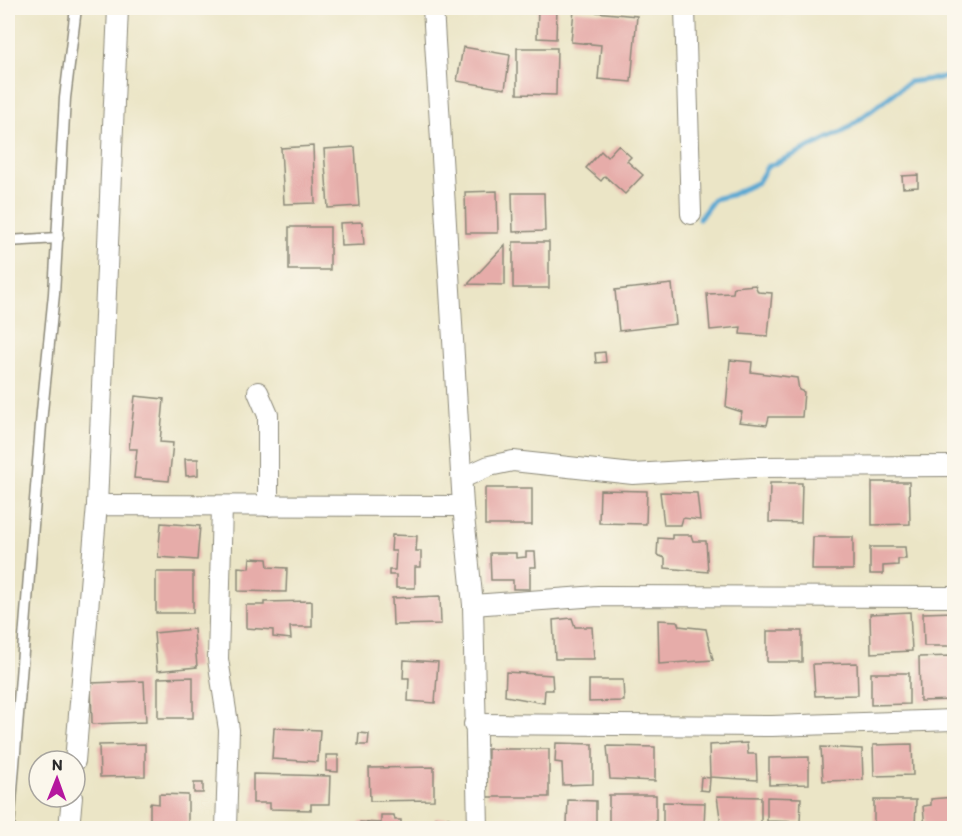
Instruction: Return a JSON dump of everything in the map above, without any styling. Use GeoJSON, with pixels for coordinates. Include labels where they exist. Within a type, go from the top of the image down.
{"type":"FeatureCollection","features":[{"type":"Feature","properties":{"kind":"street"},"geometry":{"type":"LineString","coordinates":[[76,749],[97,505],[118,8]]}},
{"type":"Feature","properties":{"kind":"street"},"geometry":{"type":"LineString","coordinates":[[433,8],[463,506],[472,605],[478,828]]}},
{"type":"Feature","properties":{"kind":"street"},"geometry":{"type":"LineString","coordinates":[[685,8],[692,214]]}},
{"type":"Feature","properties":{"kind":"street"},"geometry":{"type":"LineString","coordinates":[[258,392],[268,415],[268,506]]}},
{"type":"Feature","properties":{"kind":"street"},"geometry":{"type":"LineString","coordinates":[[462,477],[489,466],[513,461],[633,474],[753,467],[954,466]]}},
{"type":"Feature","properties":{"kind":"street"},"geometry":{"type":"LineString","coordinates":[[97,505],[463,506]]}},
{"type":"Feature","properties":{"kind":"street"},"geometry":{"type":"LineString","coordinates":[[222,506],[218,659],[229,730],[225,828]]}},
{"type":"Feature","properties":{"kind":"street"},"geometry":{"type":"LineString","coordinates":[[472,605],[598,596],[954,597]]}},
{"type":"Feature","properties":{"kind":"street"},"geometry":{"type":"LineString","coordinates":[[474,724],[772,726],[954,720]]}},
{"type":"Feature","properties":{"kind":"street"},"geometry":{"type":"LineString","coordinates":[[69,828],[71,809]]}},
{"type":"Feature","properties":{"kind":"lane"},"geometry":{"type":"LineString","coordinates":[[9,828],[42,412],[54,294],[65,98],[76,8]]}},
{"type":"Feature","properties":{"kind":"lane"},"geometry":{"type":"LineString","coordinates":[[8,241],[58,238]]}},
{"type":"Feature","properties":{"kind":"building"},"geometry":{"type":"Polygon","coordinates":[[[538,8],[557,8],[556,39],[537,38],[538,8]]]}},
{"type":"Feature","properties":{"kind":"building"},"geometry":{"type":"Polygon","coordinates":[[[574,10],[637,16],[631,82],[598,79],[601,45],[571,42],[574,10]]]}},
{"type":"Feature","properties":{"kind":"building"},"geometry":{"type":"Polygon","coordinates":[[[463,47],[510,55],[505,89],[457,81],[463,47]]]}},
{"type":"Feature","properties":{"kind":"building"},"geometry":{"type":"Polygon","coordinates":[[[517,48],[557,48],[556,95],[517,94],[517,48]]]}},
{"type":"Feature","properties":{"kind":"building"},"geometry":{"type":"Polygon","coordinates":[[[618,145],[631,157],[627,161],[643,175],[625,194],[605,176],[601,181],[586,168],[601,151],[607,157],[618,145]]]}},
{"type":"Feature","properties":{"kind":"building"},"geometry":{"type":"Polygon","coordinates":[[[313,146],[315,203],[284,204],[281,148],[313,146]]]}},
{"type":"Feature","properties":{"kind":"building"},"geometry":{"type":"Polygon","coordinates":[[[355,147],[359,206],[328,208],[324,149],[355,147]]]}},
{"type":"Feature","properties":{"kind":"building"},"geometry":{"type":"Polygon","coordinates":[[[918,175],[918,187],[903,188],[902,176],[918,175]]]}},
{"type":"Feature","properties":{"kind":"building"},"geometry":{"type":"Polygon","coordinates":[[[497,191],[498,233],[466,233],[465,192],[497,191]]]}},
{"type":"Feature","properties":{"kind":"building"},"geometry":{"type":"Polygon","coordinates":[[[512,193],[544,193],[545,231],[513,232],[512,193]]]}},
{"type":"Feature","properties":{"kind":"building"},"geometry":{"type":"Polygon","coordinates":[[[362,222],[364,245],[341,246],[340,223],[362,222]]]}},
{"type":"Feature","properties":{"kind":"building"},"geometry":{"type":"Polygon","coordinates":[[[289,227],[330,227],[330,270],[289,270],[289,227]]]}},
{"type":"Feature","properties":{"kind":"building"},"geometry":{"type":"Polygon","coordinates":[[[513,242],[549,242],[549,288],[513,288],[513,242]]]}},
{"type":"Feature","properties":{"kind":"building"},"geometry":{"type":"Polygon","coordinates":[[[505,245],[505,285],[468,284],[505,245]]]}},
{"type":"Feature","properties":{"kind":"building"},"geometry":{"type":"Polygon","coordinates":[[[672,284],[676,324],[619,331],[615,290],[672,284]]]}},
{"type":"Feature","properties":{"kind":"building"},"geometry":{"type":"Polygon","coordinates":[[[755,285],[758,292],[772,293],[768,336],[740,334],[741,327],[710,330],[707,294],[733,293],[734,287],[755,285]]]}},
{"type":"Feature","properties":{"kind":"building"},"geometry":{"type":"Polygon","coordinates":[[[605,352],[606,362],[596,363],[595,353],[605,352]]]}},
{"type":"Feature","properties":{"kind":"building"},"geometry":{"type":"Polygon","coordinates":[[[730,360],[752,362],[751,372],[797,378],[799,390],[804,392],[802,417],[769,417],[767,425],[739,422],[742,412],[726,407],[730,360]]]}},
{"type":"Feature","properties":{"kind":"building"},"geometry":{"type":"Polygon","coordinates":[[[135,396],[164,399],[160,442],[173,443],[169,481],[134,478],[137,449],[129,449],[135,396]]]}},
{"type":"Feature","properties":{"kind":"building"},"geometry":{"type":"Polygon","coordinates":[[[185,459],[198,459],[198,475],[186,476],[185,459]]]}},
{"type":"Feature","properties":{"kind":"building"},"geometry":{"type":"Polygon","coordinates":[[[872,482],[909,482],[910,524],[872,525],[872,482]]]}},
{"type":"Feature","properties":{"kind":"building"},"geometry":{"type":"Polygon","coordinates":[[[770,483],[802,483],[801,523],[769,522],[770,483]]]}},
{"type":"Feature","properties":{"kind":"building"},"geometry":{"type":"Polygon","coordinates":[[[485,488],[532,488],[532,525],[485,525],[485,488]]]}},
{"type":"Feature","properties":{"kind":"building"},"geometry":{"type":"Polygon","coordinates":[[[600,490],[647,491],[646,524],[599,523],[600,490]]]}},
{"type":"Feature","properties":{"kind":"building"},"geometry":{"type":"Polygon","coordinates":[[[660,492],[697,493],[700,520],[683,518],[681,525],[664,525],[660,492]]]}},
{"type":"Feature","properties":{"kind":"building"},"geometry":{"type":"Polygon","coordinates":[[[161,523],[200,526],[197,560],[158,557],[161,523]]]}},
{"type":"Feature","properties":{"kind":"building"},"geometry":{"type":"Polygon","coordinates":[[[392,535],[417,536],[416,551],[421,551],[421,567],[415,567],[415,588],[396,588],[396,575],[389,575],[389,570],[395,570],[396,551],[391,551],[392,535]]]}},
{"type":"Feature","properties":{"kind":"building"},"geometry":{"type":"Polygon","coordinates":[[[672,535],[691,535],[693,541],[706,541],[708,572],[665,568],[665,558],[657,555],[658,538],[672,539],[672,535]]]}},
{"type":"Feature","properties":{"kind":"building"},"geometry":{"type":"Polygon","coordinates":[[[813,537],[853,537],[853,570],[812,570],[813,537]]]}},
{"type":"Feature","properties":{"kind":"building"},"geometry":{"type":"Polygon","coordinates":[[[870,547],[905,547],[906,559],[898,559],[898,565],[883,566],[883,574],[870,574],[870,547]]]}},
{"type":"Feature","properties":{"kind":"building"},"geometry":{"type":"Polygon","coordinates":[[[526,552],[535,552],[536,567],[530,567],[530,589],[513,589],[513,580],[491,580],[490,553],[516,553],[516,558],[526,557],[526,552]]]}},
{"type":"Feature","properties":{"kind":"building"},"geometry":{"type":"Polygon","coordinates":[[[250,558],[267,559],[268,567],[287,568],[286,592],[238,591],[238,567],[249,568],[250,558]]]}},
{"type":"Feature","properties":{"kind":"building"},"geometry":{"type":"Polygon","coordinates":[[[156,572],[193,572],[193,613],[156,613],[156,572]]]}},
{"type":"Feature","properties":{"kind":"building"},"geometry":{"type":"Polygon","coordinates":[[[440,596],[441,624],[393,625],[392,598],[440,596]]]}},
{"type":"Feature","properties":{"kind":"building"},"geometry":{"type":"Polygon","coordinates":[[[312,601],[312,627],[290,627],[291,639],[273,637],[273,630],[246,628],[246,605],[264,605],[264,602],[312,601]]]}},
{"type":"Feature","properties":{"kind":"building"},"geometry":{"type":"Polygon","coordinates":[[[910,612],[912,651],[871,653],[870,614],[910,612]]]}},
{"type":"Feature","properties":{"kind":"building"},"geometry":{"type":"Polygon","coordinates":[[[954,612],[954,646],[924,646],[923,613],[954,612]]]}},
{"type":"Feature","properties":{"kind":"building"},"geometry":{"type":"Polygon","coordinates":[[[572,618],[575,627],[592,627],[594,659],[555,659],[553,620],[572,618]]]}},
{"type":"Feature","properties":{"kind":"building"},"geometry":{"type":"Polygon","coordinates":[[[658,620],[677,621],[679,626],[706,629],[713,660],[659,664],[658,620]]]}},
{"type":"Feature","properties":{"kind":"building"},"geometry":{"type":"Polygon","coordinates":[[[194,629],[197,667],[157,671],[154,633],[194,629]]]}},
{"type":"Feature","properties":{"kind":"building"},"geometry":{"type":"Polygon","coordinates":[[[767,631],[802,631],[802,662],[767,662],[767,631]]]}},
{"type":"Feature","properties":{"kind":"building"},"geometry":{"type":"Polygon","coordinates":[[[954,656],[954,700],[920,701],[919,657],[954,656]]]}},
{"type":"Feature","properties":{"kind":"building"},"geometry":{"type":"Polygon","coordinates":[[[404,660],[438,662],[435,703],[408,701],[409,678],[403,678],[404,660]]]}},
{"type":"Feature","properties":{"kind":"building"},"geometry":{"type":"Polygon","coordinates":[[[857,663],[858,695],[815,696],[813,664],[857,663]]]}},
{"type":"Feature","properties":{"kind":"building"},"geometry":{"type":"Polygon","coordinates":[[[506,672],[552,675],[553,690],[545,690],[544,703],[505,696],[506,672]]]}},
{"type":"Feature","properties":{"kind":"building"},"geometry":{"type":"Polygon","coordinates":[[[871,673],[909,673],[909,704],[871,705],[871,673]]]}},
{"type":"Feature","properties":{"kind":"building"},"geometry":{"type":"Polygon","coordinates":[[[193,677],[193,718],[158,718],[158,678],[193,677]]]}},
{"type":"Feature","properties":{"kind":"building"},"geometry":{"type":"Polygon","coordinates":[[[589,680],[623,680],[624,701],[589,702],[589,680]]]}},
{"type":"Feature","properties":{"kind":"building"},"geometry":{"type":"Polygon","coordinates":[[[144,681],[146,722],[92,724],[91,683],[144,681]]]}},
{"type":"Feature","properties":{"kind":"building"},"geometry":{"type":"Polygon","coordinates":[[[274,728],[320,730],[318,762],[272,759],[274,728]]]}},
{"type":"Feature","properties":{"kind":"building"},"geometry":{"type":"Polygon","coordinates":[[[359,733],[369,734],[368,745],[358,745],[359,733]]]}},
{"type":"Feature","properties":{"kind":"building"},"geometry":{"type":"Polygon","coordinates":[[[556,743],[593,744],[593,784],[563,785],[562,763],[555,762],[556,743]]]}},
{"type":"Feature","properties":{"kind":"building"},"geometry":{"type":"Polygon","coordinates":[[[747,743],[748,754],[756,754],[757,780],[710,777],[709,745],[747,743]]]}},
{"type":"Feature","properties":{"kind":"building"},"geometry":{"type":"Polygon","coordinates":[[[145,744],[145,776],[100,777],[99,745],[145,744]]]}},
{"type":"Feature","properties":{"kind":"building"},"geometry":{"type":"Polygon","coordinates":[[[912,744],[913,775],[874,776],[873,745],[912,744]]]}},
{"type":"Feature","properties":{"kind":"building"},"geometry":{"type":"Polygon","coordinates":[[[607,746],[655,747],[655,781],[610,779],[607,746]]]}},
{"type":"Feature","properties":{"kind":"building"},"geometry":{"type":"Polygon","coordinates":[[[821,747],[862,749],[863,780],[823,781],[821,747]]]}},
{"type":"Feature","properties":{"kind":"building"},"geometry":{"type":"Polygon","coordinates":[[[488,749],[549,749],[549,797],[487,797],[488,749]]]}},
{"type":"Feature","properties":{"kind":"building"},"geometry":{"type":"Polygon","coordinates":[[[326,755],[338,755],[338,772],[326,771],[326,755]]]}},
{"type":"Feature","properties":{"kind":"building"},"geometry":{"type":"Polygon","coordinates":[[[809,757],[809,784],[769,785],[769,758],[809,757]]]}},
{"type":"Feature","properties":{"kind":"building"},"geometry":{"type":"Polygon","coordinates":[[[434,767],[434,800],[370,801],[369,768],[434,767]]]}},
{"type":"Feature","properties":{"kind":"building"},"geometry":{"type":"Polygon","coordinates":[[[253,774],[330,776],[329,804],[311,804],[311,810],[270,809],[270,803],[253,803],[253,774]]]}},
{"type":"Feature","properties":{"kind":"building"},"geometry":{"type":"Polygon","coordinates":[[[701,777],[710,778],[709,791],[700,790],[701,777]]]}},
{"type":"Feature","properties":{"kind":"building"},"geometry":{"type":"Polygon","coordinates":[[[194,783],[203,783],[203,793],[194,793],[194,783]]]}},
{"type":"Feature","properties":{"kind":"building"},"geometry":{"type":"Polygon","coordinates":[[[159,794],[188,795],[188,827],[150,827],[150,803],[159,804],[159,794]]]}},
{"type":"Feature","properties":{"kind":"building"},"geometry":{"type":"Polygon","coordinates":[[[609,795],[656,795],[656,825],[609,825],[609,795]]]}},
{"type":"Feature","properties":{"kind":"building"},"geometry":{"type":"Polygon","coordinates":[[[717,796],[761,797],[761,826],[721,825],[717,796]]]}},
{"type":"Feature","properties":{"kind":"building"},"geometry":{"type":"Polygon","coordinates":[[[767,797],[801,798],[800,822],[767,821],[767,797]]]}},
{"type":"Feature","properties":{"kind":"building"},"geometry":{"type":"Polygon","coordinates":[[[954,797],[953,828],[925,828],[923,806],[931,805],[931,799],[954,797]]]}},
{"type":"Feature","properties":{"kind":"building"},"geometry":{"type":"Polygon","coordinates":[[[568,800],[596,801],[596,824],[567,824],[568,800]]]}},
{"type":"Feature","properties":{"kind":"building"},"geometry":{"type":"Polygon","coordinates":[[[874,800],[916,800],[915,827],[874,828],[874,800]]]}},
{"type":"Feature","properties":{"kind":"building"},"geometry":{"type":"Polygon","coordinates":[[[663,802],[705,803],[704,827],[663,827],[663,802]]]}},
{"type":"Feature","properties":{"kind":"building"},"geometry":{"type":"Polygon","coordinates":[[[381,815],[394,815],[395,820],[401,820],[401,828],[359,828],[360,822],[381,823],[381,815]]]}},
{"type":"Feature","properties":{"kind":"building"},"geometry":{"type":"Polygon","coordinates":[[[435,818],[449,818],[449,822],[456,822],[456,828],[415,828],[415,824],[436,824],[435,818]]]}},
{"type":"Feature","properties":{"kind":"waterway"},"geometry":{"type":"LineString","coordinates":[[699,219],[714,199],[731,195],[758,182],[767,167],[844,131],[909,82],[954,76]]}}]}
